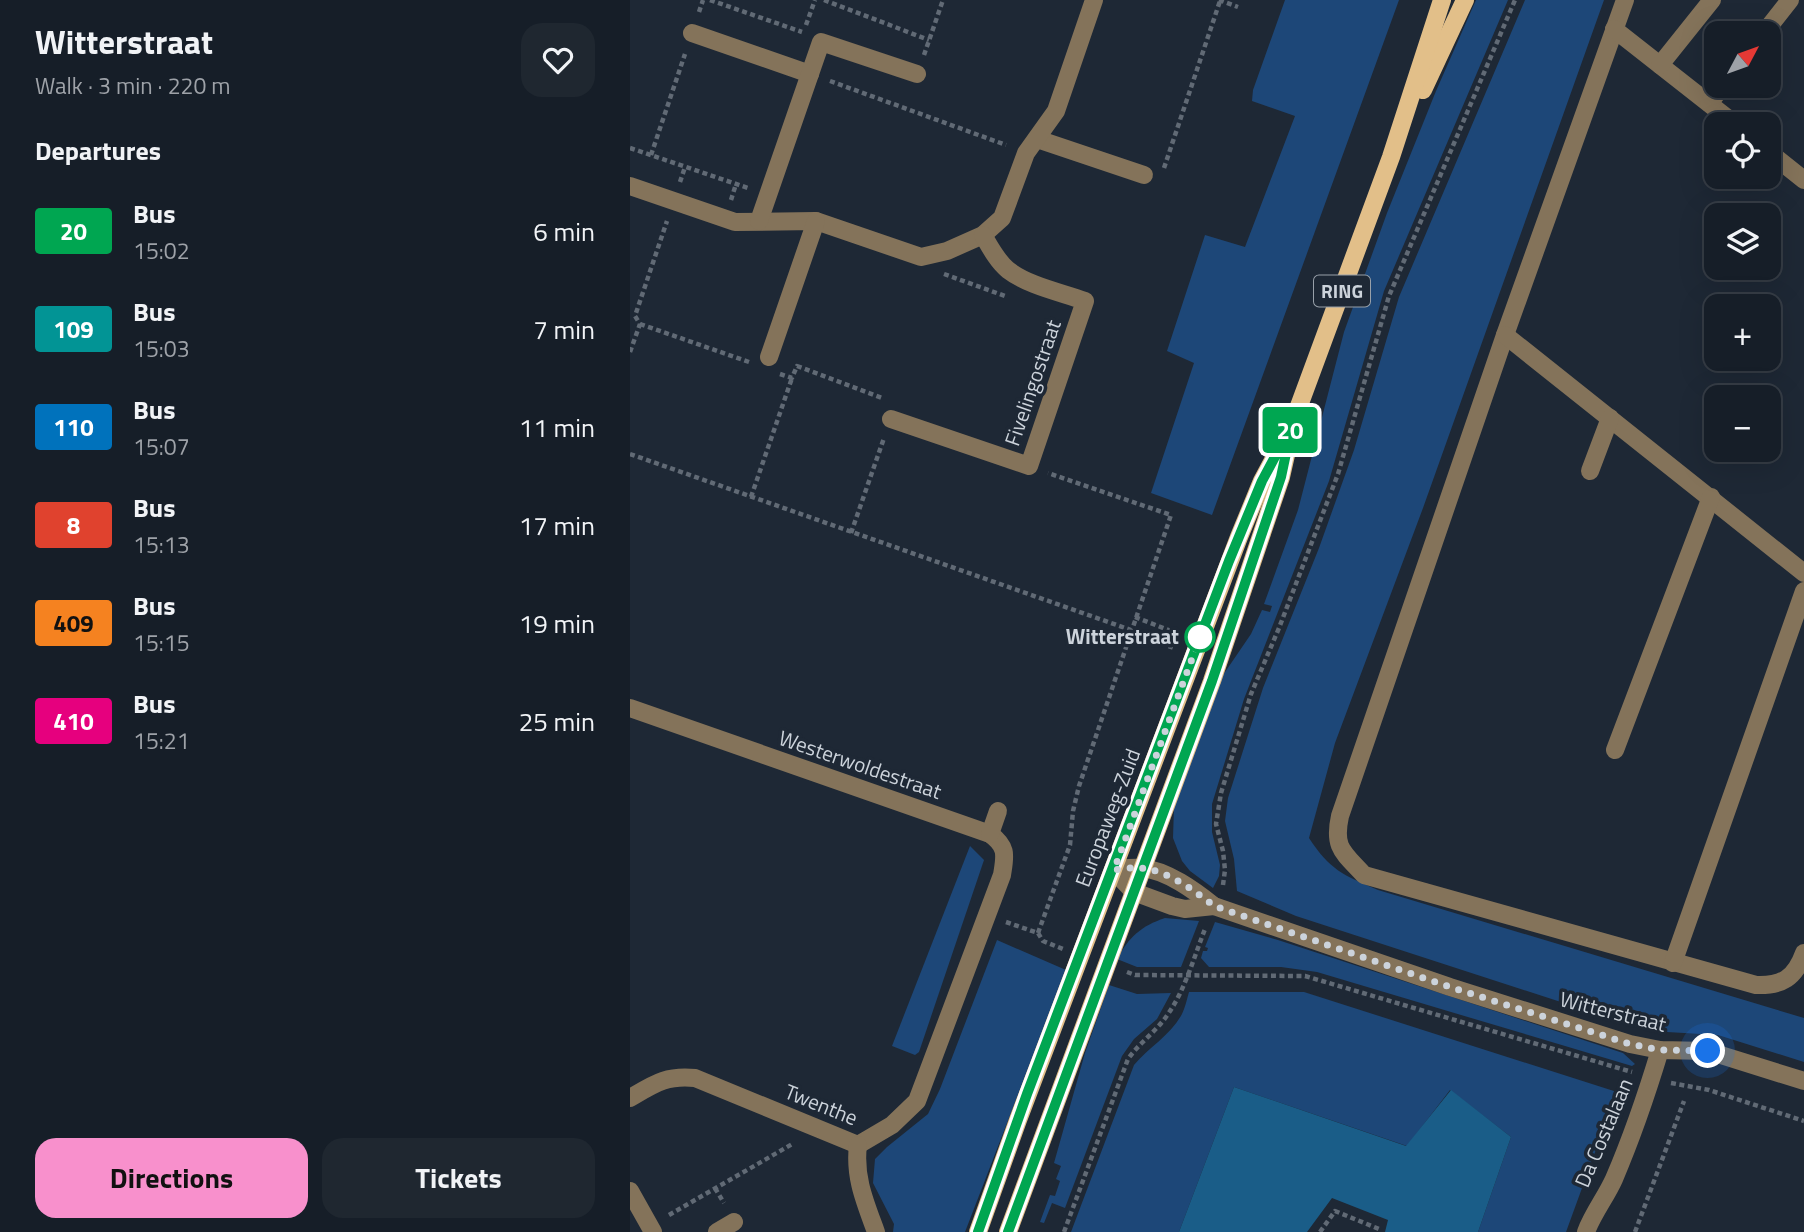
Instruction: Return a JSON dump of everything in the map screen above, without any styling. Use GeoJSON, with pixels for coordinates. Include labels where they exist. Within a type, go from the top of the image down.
{"type":"FeatureCollection","features":[{"type":"Feature","properties":{"kind":"main road","name":"Europaweg-Zuid"},"geometry":{"type":"LineString","coordinates":[[978,1232],[1239,537],[1262,481],[1292,425],[1391,157],[1442,0]]}},
{"type":"Feature","properties":{"kind":"main road","name":"Europaweg-Zuid"},"geometry":{"type":"LineString","coordinates":[[1391,157],[1465,0]]}},
{"type":"Feature","properties":{"kind":"main road","name":"Europaweg-Zuid"},"geometry":{"type":"LineString","coordinates":[[1008,1232],[1212,681],[1281,477],[1292,425]]}},
{"type":"Feature","properties":{"kind":"street"},"geometry":{"type":"LineString","coordinates":[[630,186],[735,222],[816,221],[921,257],[947,251],[983,234],[1002,218],[1032,146],[1056,111],[1094,0]]}},
{"type":"Feature","properties":{"kind":"street"},"geometry":{"type":"LineString","coordinates":[[1625,0],[1505,335],[1336,833],[1339,847],[1364,875],[1756,985],[1784,982],[1795,973],[1804,953]]}},
{"type":"Feature","properties":{"kind":"street"},"geometry":{"type":"LineString","coordinates":[[1660,65],[1712,0]]}},
{"type":"Feature","properties":{"kind":"street"},"geometry":{"type":"LineString","coordinates":[[1773,21],[1790,0]]}},
{"type":"Feature","properties":{"kind":"street"},"geometry":{"type":"LineString","coordinates":[[1614,29],[1720,112]]}},
{"type":"Feature","properties":{"kind":"street"},"geometry":{"type":"LineString","coordinates":[[692,33],[810,74]]}},
{"type":"Feature","properties":{"kind":"street"},"geometry":{"type":"LineString","coordinates":[[759,221],[821,43],[917,74]]}},
{"type":"Feature","properties":{"kind":"street"},"geometry":{"type":"LineString","coordinates":[[1709,103],[1713,98]]}},
{"type":"Feature","properties":{"kind":"street"},"geometry":{"type":"LineString","coordinates":[[1032,146],[1144,175]]}},
{"type":"Feature","properties":{"kind":"street"},"geometry":{"type":"LineString","coordinates":[[1781,162],[1804,180]]}},
{"type":"Feature","properties":{"kind":"street"},"geometry":{"type":"LineString","coordinates":[[769,358],[816,221]]}},
{"type":"Feature","properties":{"kind":"street","name":"Fivelingostraat"},"geometry":{"type":"LineString","coordinates":[[891,419],[1029,466],[1085,301],[1021,279],[1007,270],[983,234]]}},
{"type":"Feature","properties":{"kind":"street"},"geometry":{"type":"LineString","coordinates":[[1505,335],[1804,573]]}},
{"type":"Feature","properties":{"kind":"street"},"geometry":{"type":"LineString","coordinates":[[1590,471],[1610,418]]}},
{"type":"Feature","properties":{"kind":"street"},"geometry":{"type":"LineString","coordinates":[[1615,750],[1711,497]]}},
{"type":"Feature","properties":{"kind":"street"},"geometry":{"type":"LineString","coordinates":[[1673,963],[1804,591]]}},
{"type":"Feature","properties":{"kind":"street","name":"Westerwoldestraat"},"geometry":{"type":"LineString","coordinates":[[630,708],[990,834]]}},
{"type":"Feature","properties":{"kind":"street"},"geometry":{"type":"LineString","coordinates":[[988,916],[1002,875],[1005,851],[1000,841],[990,834],[998,811]]}},
{"type":"Feature","properties":{"kind":"street","name":"Witterstraat"},"geometry":{"type":"LineString","coordinates":[[1114,870],[1142,868],[1178,880],[1214,906],[1497,1003],[1630,1044],[1660,1050],[1708,1051],[1804,1081]]}},
{"type":"Feature","properties":{"kind":"street","name":"Witterstraat"},"geometry":{"type":"LineString","coordinates":[[1114,870],[1134,891],[1185,909],[1214,906]]}},
{"type":"Feature","properties":{"kind":"street","name":"Twenthe"},"geometry":{"type":"LineString","coordinates":[[630,1098],[662,1080],[678,1076],[695,1078],[858,1145],[892,1125],[917,1101],[988,916]]}},
{"type":"Feature","properties":{"kind":"street","name":"Da Costalaan"},"geometry":{"type":"LineString","coordinates":[[1586,1232],[1590,1219],[1612,1183],[1660,1050]]}},
{"type":"Feature","properties":{"kind":"street"},"geometry":{"type":"LineString","coordinates":[[858,1145],[856,1163],[859,1185],[876,1232]]}},
{"type":"Feature","properties":{"kind":"street"},"geometry":{"type":"LineString","coordinates":[[630,1191],[651,1229]]}},
{"type":"Feature","properties":{"kind":"street"},"geometry":{"type":"LineString","coordinates":[[717,1232],[734,1222]]}},
{"type":"Feature","properties":{"kind":"path"},"geometry":{"type":"LineString","coordinates":[[651,155],[703,0]]}},
{"type":"Feature","properties":{"kind":"path"},"geometry":{"type":"LineString","coordinates":[[710,0],[803,33]]}},
{"type":"Feature","properties":{"kind":"path"},"geometry":{"type":"LineString","coordinates":[[824,0],[929,40]]}},
{"type":"Feature","properties":{"kind":"path"},"geometry":{"type":"LineString","coordinates":[[1144,175],[1164,169],[1219,0],[1238,7]]}},
{"type":"Feature","properties":{"kind":"path"},"geometry":{"type":"LineString","coordinates":[[1064,1232],[1128,1059],[1138,1044],[1162,1023],[1171,1011],[1223,883],[1223,851],[1216,824],[1221,793],[1251,694],[1338,474],[1389,296],[1515,0]]}},
{"type":"Feature","properties":{"kind":"path"},"geometry":{"type":"LineString","coordinates":[[810,74],[1032,146]]}},
{"type":"Feature","properties":{"kind":"path"},"geometry":{"type":"LineString","coordinates":[[630,148],[768,195]]}},
{"type":"Feature","properties":{"kind":"path"},"geometry":{"type":"LineString","coordinates":[[630,352],[640,324],[635,316],[685,166]]}},
{"type":"Feature","properties":{"kind":"path"},"geometry":{"type":"LineString","coordinates":[[921,257],[937,272],[1014,300]]}},
{"type":"Feature","properties":{"kind":"path"},"geometry":{"type":"LineString","coordinates":[[751,497],[792,379]]}},
{"type":"Feature","properties":{"kind":"path"},"geometry":{"type":"LineString","coordinates":[[851,533],[891,419]]}},
{"type":"Feature","properties":{"kind":"path"},"geometry":{"type":"LineString","coordinates":[[630,454],[1131,630]]}},
{"type":"Feature","properties":{"kind":"path"},"geometry":{"type":"LineString","coordinates":[[988,916],[1038,933],[1070,845],[1073,811],[1079,786],[1171,515],[1029,466]]}},
{"type":"Feature","properties":{"kind":"path"},"geometry":{"type":"LineString","coordinates":[[1135,617],[1176,633]]}},
{"type":"Feature","properties":{"kind":"path"},"geometry":{"type":"LineString","coordinates":[[1186,976],[1305,976],[1651,1078],[1709,1090],[1804,1121]]}},
{"type":"Feature","properties":{"kind":"path"},"geometry":{"type":"LineString","coordinates":[[1635,1232],[1685,1101]]}},
{"type":"Feature","properties":{"kind":"path"},"geometry":{"type":"LineString","coordinates":[[651,1229],[818,1129]]}},
{"type":"Feature","properties":{"kind":"path"},"geometry":{"type":"LineString","coordinates":[[1321,1232],[1335,1212],[1379,1229]]}},
{"type":"Feature","properties":{"kind":"shaded area"},"geometry":{"type":"Polygon","coordinates":[[[1285,0],[1399,0],[1212,515],[1151,493],[1194,363],[1167,351],[1205,235],[1245,247],[1295,116],[1252,101],[1253,90],[1285,0]]]}},
{"type":"Feature","properties":{"kind":"shaded area"},"geometry":{"type":"Polygon","coordinates":[[[1476,0],[1508,0],[1384,291],[1329,481],[1244,699],[1212,804],[1212,832],[1220,865],[1219,876],[1213,888],[1190,871],[1182,861],[1173,838],[1174,807],[1221,678],[1251,634],[1262,610],[1270,612],[1272,606],[1264,604],[1298,510],[1344,332],[1387,213],[1476,0]]]}},
{"type":"Feature","properties":{"kind":"shaded area"},"geometry":{"type":"Polygon","coordinates":[[[1525,0],[1604,0],[1423,508],[1335,743],[1309,838],[1331,865],[1378,890],[1804,1018],[1804,1062],[1718,1035],[1650,1031],[1296,916],[1237,891],[1234,859],[1225,821],[1228,798],[1263,688],[1319,548],[1354,450],[1399,297],[1525,0]]]}},
{"type":"Feature","properties":{"kind":"shaded area"},"geometry":{"type":"Polygon","coordinates":[[[970,846],[984,860],[919,1052],[915,1055],[892,1046],[970,846]]]}},
{"type":"Feature","properties":{"kind":"shaded area"},"geometry":{"type":"Polygon","coordinates":[[[1165,918],[1199,921],[1181,967],[1137,967],[1117,959],[1136,933],[1165,918]]]}},
{"type":"Feature","properties":{"kind":"shaded area"},"geometry":{"type":"Polygon","coordinates":[[[1215,922],[1278,940],[1623,1053],[1635,1064],[1632,1066],[1317,972],[1281,967],[1209,967],[1201,958],[1203,951],[1207,951],[1208,948],[1205,947],[1215,922]]]}},
{"type":"Feature","properties":{"kind":"shaded area"},"geometry":{"type":"Polygon","coordinates":[[[997,940],[1066,970],[965,1232],[893,1232],[894,1224],[873,1183],[875,1159],[928,1114],[997,940]]]}},
{"type":"Feature","properties":{"kind":"shaded area"},"geometry":{"type":"Polygon","coordinates":[[[1109,985],[1137,994],[1171,993],[1157,1019],[1134,1039],[1122,1056],[1065,1208],[1052,1203],[1044,1223],[1040,1222],[1050,1195],[1055,1196],[1060,1181],[1056,1179],[1061,1166],[1054,1163],[1085,1053],[1109,985]]]}},
{"type":"Feature","properties":{"kind":"shaded area"},"geometry":{"type":"Polygon","coordinates":[[[1189,992],[1304,992],[1617,1092],[1566,1232],[1478,1232],[1511,1137],[1450,1090],[1407,1146],[1234,1087],[1179,1232],[1071,1232],[1134,1065],[1177,1021],[1183,1012],[1189,992]]]}},
{"type":"Feature","properties":{"kind":"shaded area"},"geometry":{"type":"Polygon","coordinates":[[[1234,1087],[1406,1146],[1451,1090],[1511,1137],[1478,1232],[1385,1232],[1388,1220],[1332,1198],[1307,1232],[1179,1232],[1234,1087]]]}},
{"type":"Feature","properties":{"kind":"bus line","name":"20"},"geometry":{"type":"LineString","coordinates":[[978,1232],[1027,1094],[1229,561],[1262,481],[1292,425],[1281,477],[1212,681],[1008,1232]]}},
{"type":"Feature","properties":{"kind":"place","name":"Witterstraat"},"geometry":{"type":"Point","coordinates":[1200,637]}},
{"type":"Feature","properties":{"kind":"route"},"geometry":{"type":"LineString","coordinates":[[1200,637],[1114,870],[1142,868],[1178,880],[1214,906],[1557,1022],[1660,1050],[1708,1051]]}}]}
